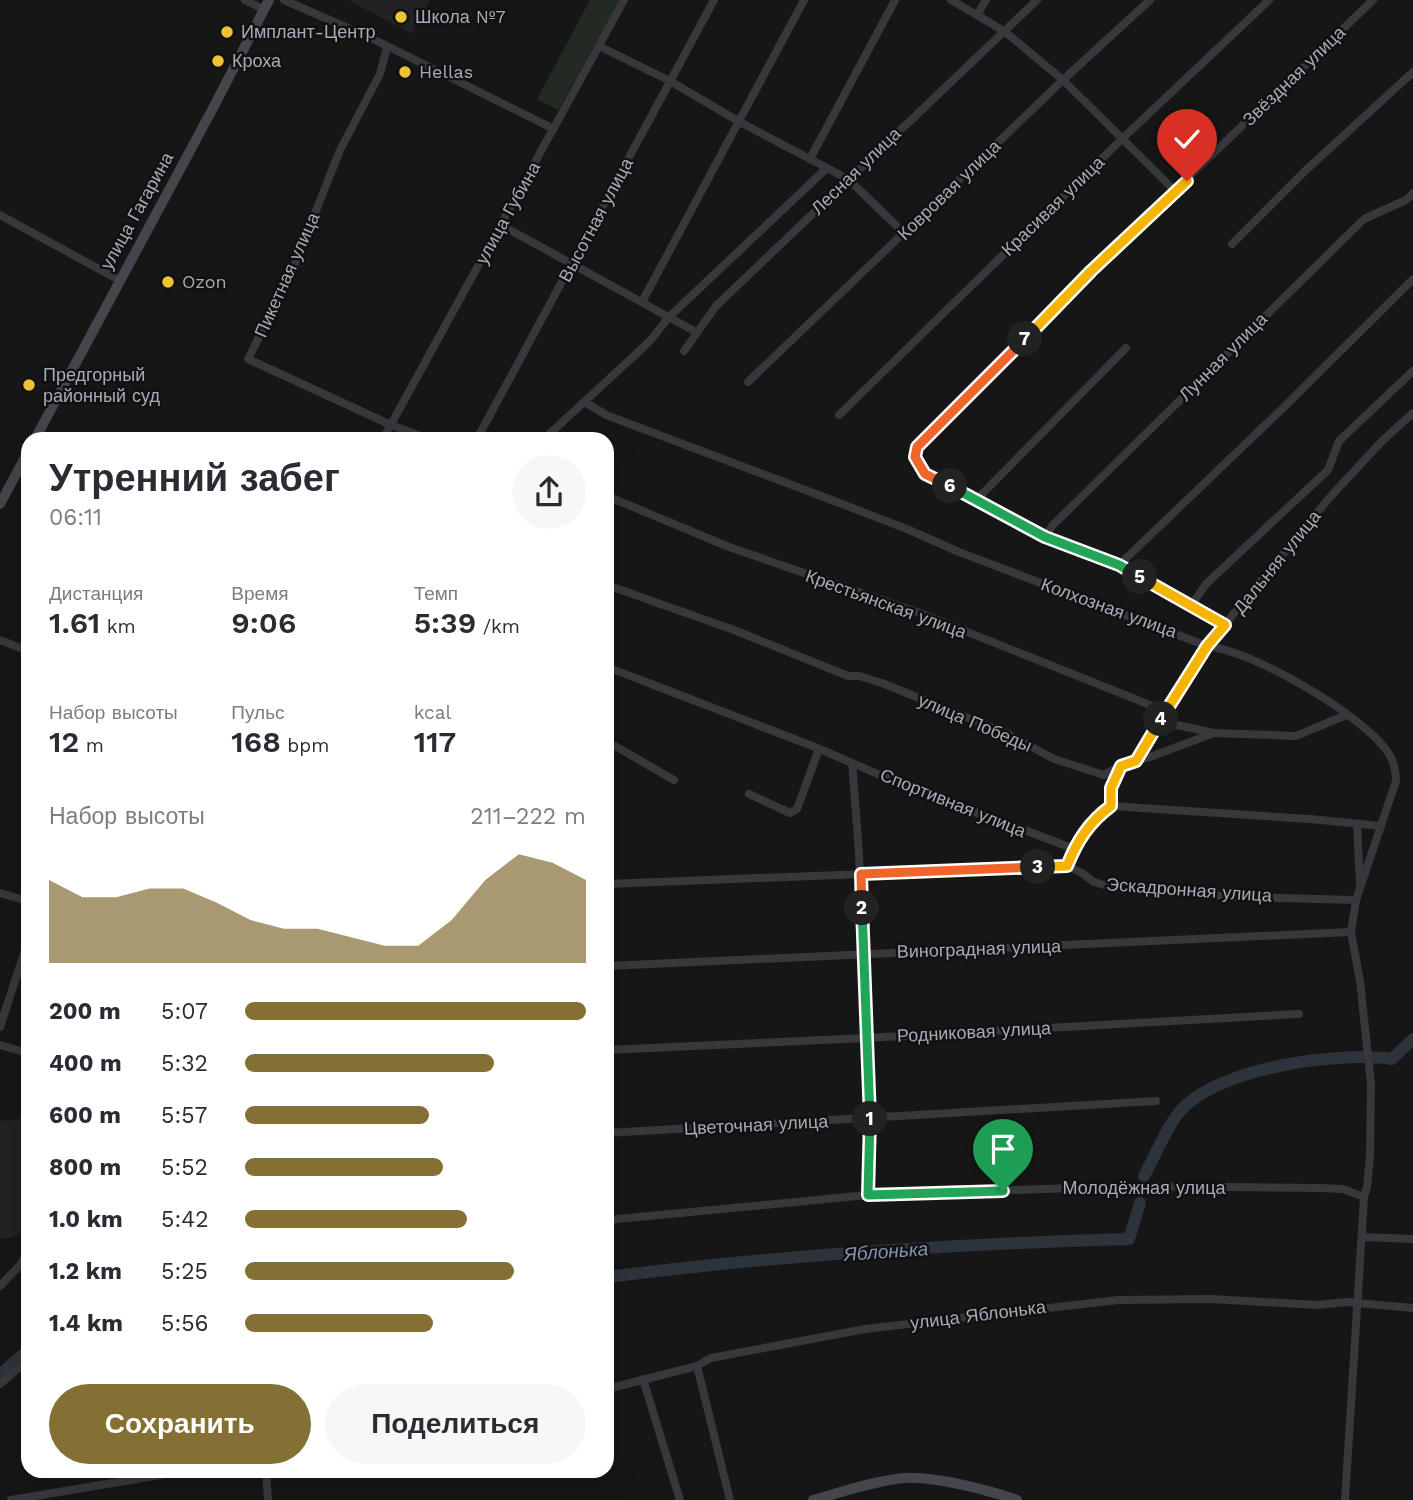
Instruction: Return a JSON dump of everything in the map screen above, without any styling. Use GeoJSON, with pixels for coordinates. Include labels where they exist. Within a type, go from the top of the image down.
{"type":"FeatureCollection","features":[{"type":"Feature","properties":{"kind":"street"},"geometry":{"type":"LineString","coordinates":[[244,0],[267,5]]}},
{"type":"Feature","properties":{"kind":"street"},"geometry":{"type":"LineString","coordinates":[[284,0],[554,129]]}},
{"type":"Feature","properties":{"kind":"street","name":"улица Губина"},"geometry":{"type":"LineString","coordinates":[[387,432],[624,0]]}},
{"type":"Feature","properties":{"kind":"street","name":"Высотная улица"},"geometry":{"type":"LineString","coordinates":[[481,432],[714,0]]}},
{"type":"Feature","properties":{"kind":"street"},"geometry":{"type":"LineString","coordinates":[[642,302],[804,0]]}},
{"type":"Feature","properties":{"kind":"street"},"geometry":{"type":"LineString","coordinates":[[810,159],[895,0]]}},
{"type":"Feature","properties":{"kind":"street"},"geometry":{"type":"LineString","coordinates":[[951,0],[1004,31],[1063,80],[1175,191]]}},
{"type":"Feature","properties":{"kind":"street"},"geometry":{"type":"LineString","coordinates":[[978,15],[986,0]]}},
{"type":"Feature","properties":{"kind":"street","name":"Лесная улица"},"geometry":{"type":"LineString","coordinates":[[684,351],[716,306],[1037,0]]}},
{"type":"Feature","properties":{"kind":"street","name":"Ковровая улица"},"geometry":{"type":"LineString","coordinates":[[748,382],[1150,0]]}},
{"type":"Feature","properties":{"kind":"street","name":"Красивая улица"},"geometry":{"type":"LineString","coordinates":[[839,415],[1269,0]]}},
{"type":"Feature","properties":{"kind":"street","name":"Звёздная улица"},"geometry":{"type":"LineString","coordinates":[[977,499],[925,474],[915,457],[917,447],[1091,271],[1373,0]]}},
{"type":"Feature","properties":{"kind":"street","name":"улица Гагарина"},"geometry":{"type":"LineString","coordinates":[[39,432],[267,5]]}},
{"type":"Feature","properties":{"kind":"street"},"geometry":{"type":"LineString","coordinates":[[599,46],[670,81],[738,121],[848,179],[904,233]]}},
{"type":"Feature","properties":{"kind":"street","name":"Пикетная улица"},"geometry":{"type":"LineString","coordinates":[[387,47],[380,74],[340,150],[293,269],[248,359],[391,425]]}},
{"type":"Feature","properties":{"kind":"street"},"geometry":{"type":"LineString","coordinates":[[1232,244],[1305,171],[1413,72]]}},
{"type":"Feature","properties":{"kind":"street","name":"Лесная улица"},"geometry":{"type":"LineString","coordinates":[[552,432],[649,342],[669,317],[827,168]]}},
{"type":"Feature","properties":{"kind":"street","name":"Лунная улица"},"geometry":{"type":"LineString","coordinates":[[1045,537],[1052,526],[1364,219],[1406,200],[1413,193]]}},
{"type":"Feature","properties":{"kind":"street"},"geometry":{"type":"LineString","coordinates":[[0,215],[119,280]]}},
{"type":"Feature","properties":{"kind":"street"},"geometry":{"type":"LineString","coordinates":[[501,225],[696,332]]}},
{"type":"Feature","properties":{"kind":"street"},"geometry":{"type":"LineString","coordinates":[[1119,565],[1413,279]]}},
{"type":"Feature","properties":{"kind":"street"},"geometry":{"type":"LineString","coordinates":[[1126,348],[977,499],[1045,537],[1119,565],[1225,625]]}},
{"type":"Feature","properties":{"kind":"street"},"geometry":{"type":"LineString","coordinates":[[1191,606],[1206,584],[1328,470],[1339,441],[1413,371]]}},
{"type":"Feature","properties":{"kind":"street","name":"Колхозная улица"},"geometry":{"type":"LineString","coordinates":[[585,401],[606,415],[829,499],[960,552],[1207,646],[1231,651],[1291,679],[1374,736],[1389,752],[1396,772],[1396,781],[1356,900],[1351,932],[1360,981],[1371,1084],[1370,1156],[1364,1197]]}},
{"type":"Feature","properties":{"kind":"street","name":"Дальняя улица"},"geometry":{"type":"LineString","coordinates":[[1136,761],[1207,646],[1331,496],[1382,441],[1413,413]]}},
{"type":"Feature","properties":{"kind":"street"},"geometry":{"type":"LineString","coordinates":[[391,425],[410,432]]}},
{"type":"Feature","properties":{"kind":"street"},"geometry":{"type":"LineString","coordinates":[[0,504],[21,465]]}},
{"type":"Feature","properties":{"kind":"street","name":"Крестьянская улица"},"geometry":{"type":"LineString","coordinates":[[614,499],[729,547],[920,613],[1165,711]]}},
{"type":"Feature","properties":{"kind":"street","name":"улица Победы"},"geometry":{"type":"LineString","coordinates":[[614,587],[734,630],[848,676],[859,676],[882,683],[1003,732],[1054,760],[1104,775],[1121,766],[1214,733],[1296,736],[1346,715]]}},
{"type":"Feature","properties":{"kind":"street"},"geometry":{"type":"LineString","coordinates":[[0,640],[21,648]]}},
{"type":"Feature","properties":{"kind":"street","name":"Спортивная улица"},"geometry":{"type":"LineString","coordinates":[[614,670],[852,762],[954,807],[982,814],[1069,847],[1076,845]]}},
{"type":"Feature","properties":{"kind":"street"},"geometry":{"type":"LineString","coordinates":[[1159,721],[1214,733]]}},
{"type":"Feature","properties":{"kind":"street"},"geometry":{"type":"LineString","coordinates":[[614,746],[674,780]]}},
{"type":"Feature","properties":{"kind":"street"},"geometry":{"type":"LineString","coordinates":[[749,794],[790,813],[797,808],[819,749]]}},
{"type":"Feature","properties":{"kind":"street"},"geometry":{"type":"LineString","coordinates":[[852,762],[861,874],[870,1119],[868,1195]]}},
{"type":"Feature","properties":{"kind":"street"},"geometry":{"type":"LineString","coordinates":[[1111,806],[1111,788],[1121,766]]}},
{"type":"Feature","properties":{"kind":"street"},"geometry":{"type":"LineString","coordinates":[[614,884],[1067,866],[1076,845],[1095,818],[1111,806],[1381,826]]}},
{"type":"Feature","properties":{"kind":"street"},"geometry":{"type":"LineString","coordinates":[[1357,824],[1361,889]]}},
{"type":"Feature","properties":{"kind":"street","name":"Эскадронная улица"},"geometry":{"type":"LineString","coordinates":[[1067,866],[1094,882],[1115,888],[1237,897],[1356,900]]}},
{"type":"Feature","properties":{"kind":"street"},"geometry":{"type":"LineString","coordinates":[[0,893],[21,899]]}},
{"type":"Feature","properties":{"kind":"street","name":"Виноградная улица"},"geometry":{"type":"LineString","coordinates":[[614,967],[1351,932]]}},
{"type":"Feature","properties":{"kind":"street"},"geometry":{"type":"LineString","coordinates":[[0,1027],[21,962]]}},
{"type":"Feature","properties":{"kind":"street","name":"Родниковая улица"},"geometry":{"type":"LineString","coordinates":[[614,1050],[1299,1014]]}},
{"type":"Feature","properties":{"kind":"street"},"geometry":{"type":"LineString","coordinates":[[0,1045],[21,1051]]}},
{"type":"Feature","properties":{"kind":"street","name":"Цветочная улица"},"geometry":{"type":"LineString","coordinates":[[614,1133],[1156,1101]]}},
{"type":"Feature","properties":{"kind":"street","name":"Молодёжная улица"},"geometry":{"type":"LineString","coordinates":[[614,1219],[868,1195],[1130,1185],[1343,1189],[1364,1197]]}},
{"type":"Feature","properties":{"kind":"street"},"geometry":{"type":"LineString","coordinates":[[1345,1500],[1364,1197]]}},
{"type":"Feature","properties":{"kind":"street"},"geometry":{"type":"LineString","coordinates":[[1362,1237],[1413,1239]]}},
{"type":"Feature","properties":{"kind":"street"},"geometry":{"type":"LineString","coordinates":[[0,1286],[21,1268]]}},
{"type":"Feature","properties":{"kind":"street","name":"улица Яблонька"},"geometry":{"type":"LineString","coordinates":[[614,1387],[697,1366],[711,1358],[864,1329],[1118,1300],[1212,1299],[1317,1305],[1356,1303],[1413,1308]]}},
{"type":"Feature","properties":{"kind":"street"},"geometry":{"type":"LineString","coordinates":[[0,1384],[21,1366]]}},
{"type":"Feature","properties":{"kind":"street"},"geometry":{"type":"LineString","coordinates":[[697,1366],[730,1500]]}},
{"type":"Feature","properties":{"kind":"street"},"geometry":{"type":"LineString","coordinates":[[643,1379],[680,1500]]}},
{"type":"Feature","properties":{"kind":"street"},"geometry":{"type":"LineString","coordinates":[[11,1500],[142,1478]]}},
{"type":"Feature","properties":{"kind":"street"},"geometry":{"type":"LineString","coordinates":[[266,1478],[268,1500]]}},
{"type":"Feature","properties":{"kind":"street"},"geometry":{"type":"LineString","coordinates":[[813,1500],[905,1478],[950,1483],[1017,1500]]}},
{"type":"Feature","properties":{"kind":"shaded area","name":"Школа №7"},"geometry":{"type":"Polygon","coordinates":[[[348,0],[430,0],[412,34],[348,0]]]}},
{"type":"Feature","properties":{"kind":"shaded area"},"geometry":{"type":"Polygon","coordinates":[[[590,0],[620,0],[558,110],[537,99],[590,0]]]}},
{"type":"Feature","properties":{"kind":"shaded area"},"geometry":{"type":"Polygon","coordinates":[[[21,1119],[21,1232],[11,1238],[0,1238],[0,1121],[21,1119]]]}},
{"type":"Feature","properties":{"kind":"waterway","name":"Яблонька"},"geometry":{"type":"LineString","coordinates":[[1144,1176],[1166,1132],[1181,1110],[1199,1095],[1222,1083],[1250,1073],[1311,1061],[1369,1057],[1392,1059],[1413,1039]]}},
{"type":"Feature","properties":{"kind":"waterway","name":"Яблонька"},"geometry":{"type":"LineString","coordinates":[[614,1276],[737,1262],[867,1252],[1129,1239],[1140,1203]]}},
{"type":"Feature","properties":{"kind":"waterway","name":"Яблонька"},"geometry":{"type":"LineString","coordinates":[[0,1375],[21,1356]]}},
{"type":"Feature","properties":{"kind":"place","name":"Школа №7"},"geometry":{"type":"Point","coordinates":[401,17]}},
{"type":"Feature","properties":{"kind":"place","name":"Имплант-Центр"},"geometry":{"type":"Point","coordinates":[227,32]}},
{"type":"Feature","properties":{"kind":"place","name":"Кроха"},"geometry":{"type":"Point","coordinates":[218,61]}},
{"type":"Feature","properties":{"kind":"place","name":"Hellas"},"geometry":{"type":"Point","coordinates":[405,72]}},
{"type":"Feature","properties":{"kind":"place","name":"Ozon"},"geometry":{"type":"Point","coordinates":[168,282]}},
{"type":"Feature","properties":{"kind":"place","name":"Предгорный районный суд"},"geometry":{"type":"Point","coordinates":[29,385]}},
{"type":"Feature","properties":{"kind":"route"},"geometry":{"type":"LineString","coordinates":[[1003,1191],[868,1195],[870,1119],[861,874],[1067,866],[1076,845],[1095,818],[1111,806],[1111,788],[1121,766],[1136,761],[1207,646],[1225,625],[1119,565],[1045,537],[925,474],[915,457],[917,447],[1091,271],[1187,181]]}}]}
